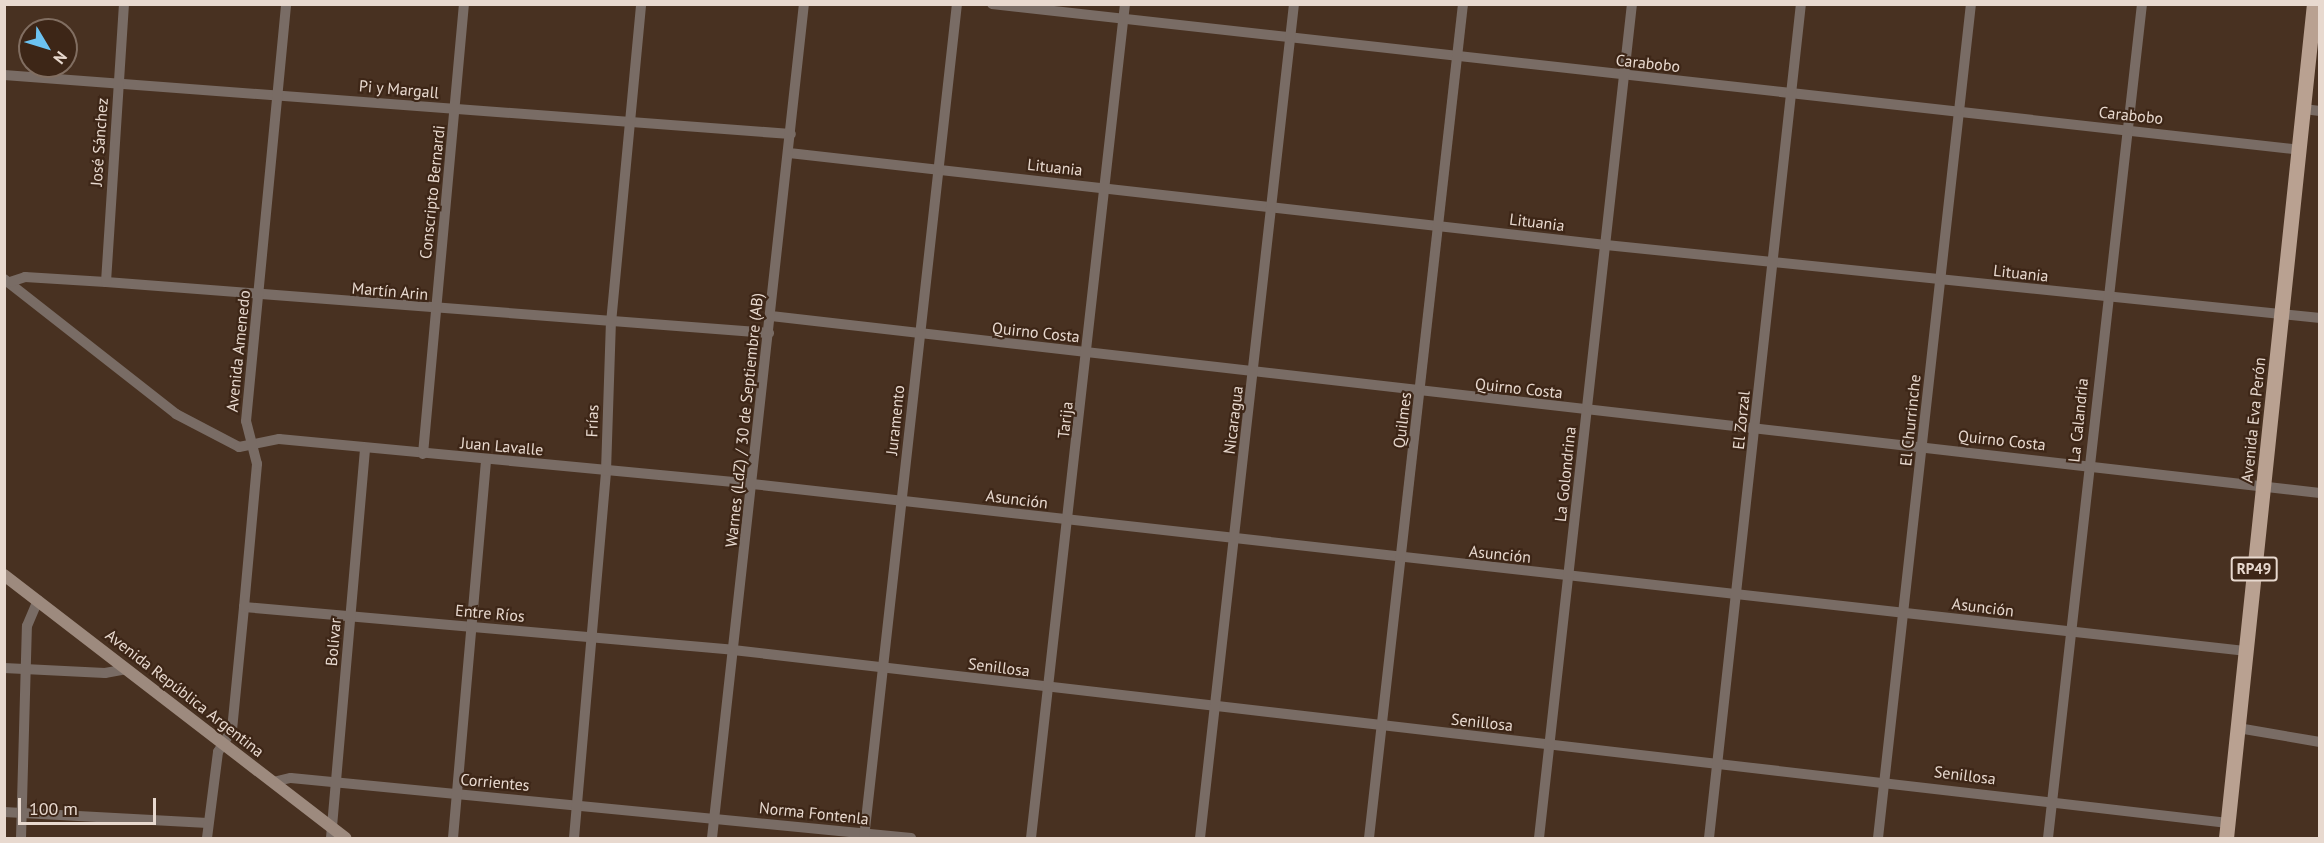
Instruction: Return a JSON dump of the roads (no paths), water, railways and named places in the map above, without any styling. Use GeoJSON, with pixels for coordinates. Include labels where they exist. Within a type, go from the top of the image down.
{"type":"FeatureCollection","features":[{"type":"Feature","properties":{"kind":"main road","name":"Avenida Eva Perón"},"geometry":{"type":"LineString","coordinates":[[2226,838],[2301,150],[2312,110],[2314,4]]}},
{"type":"Feature","properties":{"kind":"main road","name":"Avenida República Argentina"},"geometry":{"type":"LineString","coordinates":[[4,574],[225,743],[331,833],[345,838]]}},
{"type":"Feature","properties":{"kind":"street","name":"José Sánchez"},"geometry":{"type":"LineString","coordinates":[[106,282],[124,4]]}},
{"type":"Feature","properties":{"kind":"street","name":"Avenida Amenedo"},"geometry":{"type":"LineString","coordinates":[[207,838],[218,752],[232,730],[244,607],[257,464],[246,421],[286,4]]}},
{"type":"Feature","properties":{"kind":"street","name":"Conscripto Bernardi"},"geometry":{"type":"LineString","coordinates":[[423,454],[434,309],[464,4]]}},
{"type":"Feature","properties":{"kind":"street","name":"Frías"},"geometry":{"type":"LineString","coordinates":[[574,838],[606,471],[611,323],[641,4]]}},
{"type":"Feature","properties":{"kind":"street","name":"Warnes (LdZ) / 30 de Septiembre (AB)"},"geometry":{"type":"LineString","coordinates":[[712,838],[804,4]]}},
{"type":"Feature","properties":{"kind":"street","name":"Juramento"},"geometry":{"type":"LineString","coordinates":[[864,836],[957,4]]}},
{"type":"Feature","properties":{"kind":"street","name":"Carabobo"},"geometry":{"type":"LineString","coordinates":[[992,4],[1457,59],[1791,93],[2301,150]]}},
{"type":"Feature","properties":{"kind":"street","name":"Tarija"},"geometry":{"type":"LineString","coordinates":[[1031,838],[1050,688],[1125,4]]}},
{"type":"Feature","properties":{"kind":"street","name":"Nicaragua"},"geometry":{"type":"LineString","coordinates":[[1200,838],[1294,4]]}},
{"type":"Feature","properties":{"kind":"street","name":"Quilmes"},"geometry":{"type":"LineString","coordinates":[[1369,838],[1440,226],[1463,4]]}},
{"type":"Feature","properties":{"kind":"street","name":"La Golondrina"},"geometry":{"type":"LineString","coordinates":[[1539,838],[1632,4]]}},
{"type":"Feature","properties":{"kind":"street","name":"El Zorzal"},"geometry":{"type":"LineString","coordinates":[[1709,838],[1756,429],[1801,4]]}},
{"type":"Feature","properties":{"kind":"street","name":"El Churrinche"},"geometry":{"type":"LineString","coordinates":[[1878,838],[1971,4]]}},
{"type":"Feature","properties":{"kind":"street","name":"La Calandria"},"geometry":{"type":"LineString","coordinates":[[2048,838],[2088,465],[2142,4]]}},
{"type":"Feature","properties":{"kind":"street","name":"Pi y Margall"},"geometry":{"type":"LineString","coordinates":[[4,75],[791,134]]}},
{"type":"Feature","properties":{"kind":"street","name":"Lituania"},"geometry":{"type":"LineString","coordinates":[[789,153],[1606,245],[2319,318]]}},
{"type":"Feature","properties":{"kind":"street","name":"Martín Arin"},"geometry":{"type":"LineString","coordinates":[[7,281],[25,277],[106,282],[611,323],[769,333]]}},
{"type":"Feature","properties":{"kind":"street","name":"Juan Lavalle"},"geometry":{"type":"LineString","coordinates":[[7,281],[181,418],[239,447],[250,441],[365,448],[752,484]]}},
{"type":"Feature","properties":{"kind":"street","name":"Quirno Costa"},"geometry":{"type":"LineString","coordinates":[[771,316],[1253,374],[2264,484],[2319,493]]}},
{"type":"Feature","properties":{"kind":"street","name":"Bolívar"},"geometry":{"type":"LineString","coordinates":[[331,833],[365,448]]}},
{"type":"Feature","properties":{"kind":"street"},"geometry":{"type":"LineString","coordinates":[[453,838],[486,460]]}},
{"type":"Feature","properties":{"kind":"street","name":"Asunción"},"geometry":{"type":"LineString","coordinates":[[752,484],[2245,651]]}},
{"type":"Feature","properties":{"kind":"street"},"geometry":{"type":"LineString","coordinates":[[21,838],[27,626],[38,600]]}},
{"type":"Feature","properties":{"kind":"street","name":"Entre Ríos"},"geometry":{"type":"LineString","coordinates":[[244,607],[733,650]]}},
{"type":"Feature","properties":{"kind":"street","name":"Senillosa"},"geometry":{"type":"LineString","coordinates":[[733,650],[1382,727],[1885,780],[2228,823]]}},
{"type":"Feature","properties":{"kind":"street"},"geometry":{"type":"LineString","coordinates":[[4,668],[105,673],[127,669]]}},
{"type":"Feature","properties":{"kind":"street"},"geometry":{"type":"LineString","coordinates":[[2238,728],[2319,742]]}},
{"type":"Feature","properties":{"kind":"street","name":"Corrientes"},"geometry":{"type":"LineString","coordinates":[[273,782],[291,777],[714,818]]}},
{"type":"Feature","properties":{"kind":"street"},"geometry":{"type":"LineString","coordinates":[[4,812],[208,823]]}},
{"type":"Feature","properties":{"kind":"street","name":"Norma Fontenla"},"geometry":{"type":"LineString","coordinates":[[714,818],[864,836],[911,838]]}}]}
